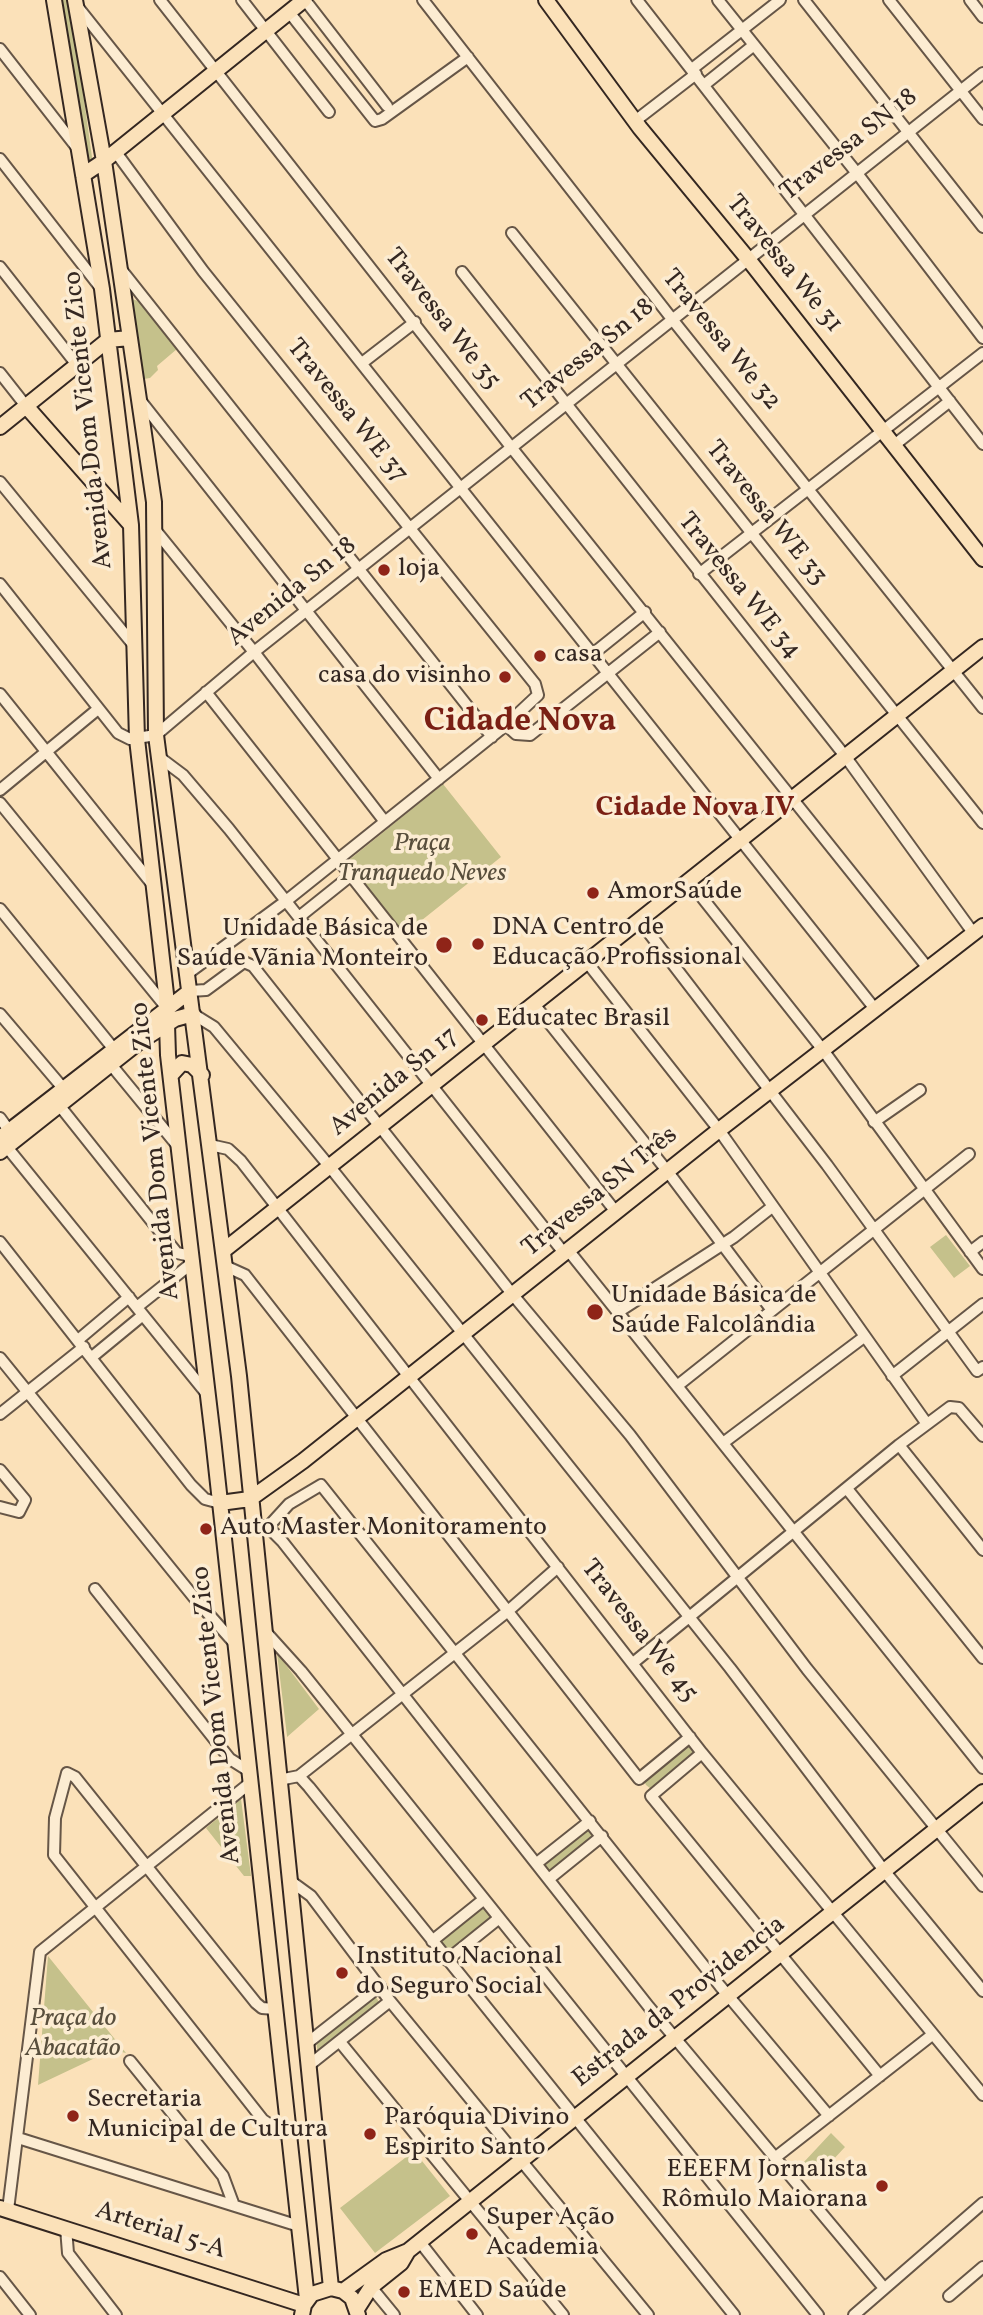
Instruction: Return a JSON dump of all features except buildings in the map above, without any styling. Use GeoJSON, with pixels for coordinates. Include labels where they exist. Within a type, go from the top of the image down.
{"type":"FeatureCollection","features":[{"type":"Feature","properties":{"kind":"main road"},"geometry":{"type":"LineString","coordinates":[[83,175],[305,0]]}},
{"type":"Feature","properties":{"kind":"main road","name":"Travessa We 31"},"geometry":{"type":"LineString","coordinates":[[545,0],[635,121],[748,259],[983,559]]}},
{"type":"Feature","properties":{"kind":"main road","name":"Avenida Dom Vicente Zico"},"geometry":{"type":"LineString","coordinates":[[76,3],[109,156],[120,268],[156,531],[156,735],[225,1266],[306,2044],[337,2289]]}},
{"type":"Feature","properties":{"kind":"main road","name":"Avenida Dom Vicente Zico"},"geometry":{"type":"LineString","coordinates":[[55,7],[102,289],[131,525],[132,643],[137,739],[167,1008],[178,1146],[207,1394],[218,1413],[236,1645],[287,2136],[299,2225],[304,2306]]}},
{"type":"Feature","properties":{"kind":"main road"},"geometry":{"type":"LineString","coordinates":[[0,427],[108,340],[130,338]]}},
{"type":"Feature","properties":{"kind":"main road"},"geometry":{"type":"LineString","coordinates":[[26,406],[131,525]]}},
{"type":"Feature","properties":{"kind":"main road","name":"Avenida Sn 17"},"geometry":{"type":"LineString","coordinates":[[223,1251],[983,647]]}},
{"type":"Feature","properties":{"kind":"main road","name":"Travessa SN Três"},"geometry":{"type":"LineString","coordinates":[[250,1499],[463,1335],[927,967],[979,930]]}},
{"type":"Feature","properties":{"kind":"main road"},"geometry":{"type":"LineString","coordinates":[[5,1141],[190,991]]}},
{"type":"Feature","properties":{"kind":"main road"},"geometry":{"type":"LineString","coordinates":[[112,1056],[168,1024],[193,1014]]}},
{"type":"Feature","properties":{"kind":"main road"},"geometry":{"type":"LineString","coordinates":[[171,1075],[182,1063],[192,1065],[202,1075]]}},
{"type":"Feature","properties":{"kind":"main road"},"geometry":{"type":"LineString","coordinates":[[223,1503],[250,1499]]}},
{"type":"Feature","properties":{"kind":"main road","name":"Estrada da Providencia"},"geometry":{"type":"LineString","coordinates":[[358,2312],[372,2287],[401,2263],[414,2247],[983,1792]]}},
{"type":"Feature","properties":{"kind":"main road","name":"Arterial 5-A"},"geometry":{"type":"LineString","coordinates":[[4,2209],[304,2306]]}},
{"type":"Feature","properties":{"kind":"main road","name":"Estrada da Providencia"},"geometry":{"type":"LineString","coordinates":[[304,2306],[318,2291],[337,2289],[414,2247]]}},
{"type":"Feature","properties":{"kind":"main road"},"geometry":{"type":"LineString","coordinates":[[337,2289],[352,2298],[358,2312]]}},
{"type":"Feature","properties":{"kind":"street"},"geometry":{"type":"LineString","coordinates":[[46,0],[55,7]]}},
{"type":"Feature","properties":{"kind":"street","name":"Travessa We 35"},"geometry":{"type":"LineString","coordinates":[[160,0],[511,447],[792,798]]}},
{"type":"Feature","properties":{"kind":"street"},"geometry":{"type":"LineString","coordinates":[[242,0],[329,112]]}},
{"type":"Feature","properties":{"kind":"street"},"geometry":{"type":"LineString","coordinates":[[305,0],[389,110]]}},
{"type":"Feature","properties":{"kind":"street","name":"Travessa We 32"},"geometry":{"type":"LineString","coordinates":[[423,0],[672,319],[983,708]]}},
{"type":"Feature","properties":{"kind":"street"},"geometry":{"type":"LineString","coordinates":[[637,0],[983,444]]}},
{"type":"Feature","properties":{"kind":"street"},"geometry":{"type":"LineString","coordinates":[[718,0],[856,172],[983,338]]}},
{"type":"Feature","properties":{"kind":"street"},"geometry":{"type":"LineString","coordinates":[[635,121],[741,29],[780,0]]}},
{"type":"Feature","properties":{"kind":"street"},"geometry":{"type":"LineString","coordinates":[[888,0],[983,119]]}},
{"type":"Feature","properties":{"kind":"street"},"geometry":{"type":"LineString","coordinates":[[971,0],[983,17]]}},
{"type":"Feature","properties":{"kind":"street"},"geometry":{"type":"LineString","coordinates":[[807,1],[983,228]]}},
{"type":"Feature","properties":{"kind":"street"},"geometry":{"type":"LineString","coordinates":[[76,3],[875,1009]]}},
{"type":"Feature","properties":{"kind":"street"},"geometry":{"type":"LineString","coordinates":[[289,12],[372,119],[379,121],[389,110],[468,57]]}},
{"type":"Feature","properties":{"kind":"street"},"geometry":{"type":"LineString","coordinates":[[704,85],[754,46]]}},
{"type":"Feature","properties":{"kind":"street"},"geometry":{"type":"LineString","coordinates":[[0,49],[78,149]]}},
{"type":"Feature","properties":{"kind":"street","name":"Travessa SN 18"},"geometry":{"type":"LineString","coordinates":[[748,259],[983,73]]}},
{"type":"Feature","properties":{"kind":"street","name":"Travessa WE 37"},"geometry":{"type":"LineString","coordinates":[[109,156],[536,684],[536,700],[506,725]]}},
{"type":"Feature","properties":{"kind":"street"},"geometry":{"type":"LineString","coordinates":[[0,159],[102,289]]}},
{"type":"Feature","properties":{"kind":"street","name":"Travessa WE 33"},"geometry":{"type":"LineString","coordinates":[[512,233],[983,823]]}},
{"type":"Feature","properties":{"kind":"street","name":"Travessa Sn 18"},"geometry":{"type":"LineString","coordinates":[[460,488],[748,259]]}},
{"type":"Feature","properties":{"kind":"street"},"geometry":{"type":"LineString","coordinates":[[0,267],[76,365]]}},
{"type":"Feature","properties":{"kind":"street"},"geometry":{"type":"LineString","coordinates":[[120,268],[492,737]]}},
{"type":"Feature","properties":{"kind":"street","name":"Travessa WE 34"},"geometry":{"type":"LineString","coordinates":[[462,272],[979,930]]}},
{"type":"Feature","properties":{"kind":"street"},"geometry":{"type":"LineString","coordinates":[[362,363],[415,322]]}},
{"type":"Feature","properties":{"kind":"street"},"geometry":{"type":"LineString","coordinates":[[699,574],[983,353]]}},
{"type":"Feature","properties":{"kind":"street"},"geometry":{"type":"LineString","coordinates":[[0,373],[26,406]]}},
{"type":"Feature","properties":{"kind":"street"},"geometry":{"type":"LineString","coordinates":[[139,398],[439,779]]}},
{"type":"Feature","properties":{"kind":"street"},"geometry":{"type":"LineString","coordinates":[[893,446],[950,401]]}},
{"type":"Feature","properties":{"kind":"street"},"geometry":{"type":"LineString","coordinates":[[0,482],[132,643]]}},
{"type":"Feature","properties":{"kind":"street","name":"Avenida Sn 18"},"geometry":{"type":"LineString","coordinates":[[156,735],[254,652],[460,488]]}},
{"type":"Feature","properties":{"kind":"street"},"geometry":{"type":"LineString","coordinates":[[156,531],[254,652],[385,822]]}},
{"type":"Feature","properties":{"kind":"street"},"geometry":{"type":"LineString","coordinates":[[0,584],[118,733],[137,739],[156,735]]}},
{"type":"Feature","properties":{"kind":"street"},"geometry":{"type":"LineString","coordinates":[[594,653],[645,612]]}},
{"type":"Feature","properties":{"kind":"street"},"geometry":{"type":"LineString","coordinates":[[187,974],[286,901],[506,725],[516,734],[530,736],[660,632]]}},
{"type":"Feature","properties":{"kind":"street"},"geometry":{"type":"LineString","coordinates":[[206,692],[349,877],[616,1212]]}},
{"type":"Feature","properties":{"kind":"street"},"geometry":{"type":"LineString","coordinates":[[0,694],[153,885]]}},
{"type":"Feature","properties":{"kind":"street"},"geometry":{"type":"LineString","coordinates":[[0,790],[98,709]]}},
{"type":"Feature","properties":{"kind":"street"},"geometry":{"type":"LineString","coordinates":[[159,757],[183,775],[286,901],[983,1768]]}},
{"type":"Feature","properties":{"kind":"street"},"geometry":{"type":"LineString","coordinates":[[792,798],[927,967]]}},
{"type":"Feature","properties":{"kind":"street"},"geometry":{"type":"LineString","coordinates":[[0,803],[167,1008]]}},
{"type":"Feature","properties":{"kind":"street"},"geometry":{"type":"LineString","coordinates":[[299,917],[349,877]]}},
{"type":"Feature","properties":{"kind":"street"},"geometry":{"type":"LineString","coordinates":[[689,881],[823,1050],[983,1269]]}},
{"type":"Feature","properties":{"kind":"street"},"geometry":{"type":"LineString","coordinates":[[0,909],[178,1146]]}},
{"type":"Feature","properties":{"kind":"street"},"geometry":{"type":"LineString","coordinates":[[639,920],[770,1090],[947,1331],[980,1369]]}},
{"type":"Feature","properties":{"kind":"street"},"geometry":{"type":"LineString","coordinates":[[586,961],[719,1130],[927,1424]]}},
{"type":"Feature","properties":{"kind":"street"},"geometry":{"type":"LineString","coordinates":[[190,991],[206,990],[244,962],[251,964],[513,1295],[630,1436],[737,1577],[983,1886]]}},
{"type":"Feature","properties":{"kind":"street"},"geometry":{"type":"LineString","coordinates":[[534,1004],[668,1172],[771,1309]]}},
{"type":"Feature","properties":{"kind":"street"},"geometry":{"type":"LineString","coordinates":[[0,1014],[177,1253],[192,1260],[92,1357]]}},
{"type":"Feature","properties":{"kind":"street"},"geometry":{"type":"LineString","coordinates":[[193,1014],[214,1027],[330,1167],[690,1618],[886,1872],[983,1991]]}},
{"type":"Feature","properties":{"kind":"street"},"geometry":{"type":"LineString","coordinates":[[874,1122],[920,1090]]}},
{"type":"Feature","properties":{"kind":"street"},"geometry":{"type":"LineString","coordinates":[[0,1118],[5,1141],[207,1394]]}},
{"type":"Feature","properties":{"kind":"street"},"geometry":{"type":"LineString","coordinates":[[210,1145],[236,1155],[408,1378]]}},
{"type":"Feature","properties":{"kind":"street"},"geometry":{"type":"LineString","coordinates":[[677,1386],[872,1228],[969,1154]]}},
{"type":"Feature","properties":{"kind":"street"},"geometry":{"type":"LineString","coordinates":[[618,1312],[722,1245],[772,1207]]}},
{"type":"Feature","properties":{"kind":"street"},"geometry":{"type":"LineString","coordinates":[[970,1252],[983,1241]]}},
{"type":"Feature","properties":{"kind":"street"},"geometry":{"type":"LineString","coordinates":[[0,1242],[198,1493],[223,1503]]}},
{"type":"Feature","properties":{"kind":"street"},"geometry":{"type":"LineString","coordinates":[[225,1266],[244,1275],[639,1779],[690,1737]]}},
{"type":"Feature","properties":{"kind":"street"},"geometry":{"type":"LineString","coordinates":[[0,1414],[28,1393],[129,1297]]}},
{"type":"Feature","properties":{"kind":"street"},"geometry":{"type":"LineString","coordinates":[[892,1376],[983,1304]]}},
{"type":"Feature","properties":{"kind":"street"},"geometry":{"type":"LineString","coordinates":[[723,1443],[864,1337]]}},
{"type":"Feature","properties":{"kind":"street"},"geometry":{"type":"LineString","coordinates":[[0,1358],[236,1645]]}},
{"type":"Feature","properties":{"kind":"street","name":"Travessa We 45"},"geometry":{"type":"LineString","coordinates":[[408,1378],[702,1753],[983,2095]]}},
{"type":"Feature","properties":{"kind":"street"},"geometry":{"type":"LineString","coordinates":[[633,1663],[927,1424],[955,1406],[983,1436]]}},
{"type":"Feature","properties":{"kind":"street"},"geometry":{"type":"LineString","coordinates":[[898,1445],[983,1550]]}},
{"type":"Feature","properties":{"kind":"street"},"geometry":{"type":"LineString","coordinates":[[0,1470],[25,1500],[19,1512],[0,1507]]}},
{"type":"Feature","properties":{"kind":"street"},"geometry":{"type":"LineString","coordinates":[[268,1527],[289,1504],[321,1485],[829,2116]]}},
{"type":"Feature","properties":{"kind":"street"},"geometry":{"type":"LineString","coordinates":[[848,1490],[983,1658]]}},
{"type":"Feature","properties":{"kind":"street"},"geometry":{"type":"LineString","coordinates":[[253,1525],[268,1527],[550,1878],[649,2007],[676,2036],[884,2288]]}},
{"type":"Feature","properties":{"kind":"street"},"geometry":{"type":"LineString","coordinates":[[279,1780],[299,1776],[403,1696],[558,1567]]}},
{"type":"Feature","properties":{"kind":"street"},"geometry":{"type":"LineString","coordinates":[[4,2209],[18,2138],[40,1952],[250,1777],[230,1759],[95,1589]]}},
{"type":"Feature","properties":{"kind":"street"},"geometry":{"type":"LineString","coordinates":[[264,1630],[627,2075],[818,2315]]}},
{"type":"Feature","properties":{"kind":"street"},"geometry":{"type":"LineString","coordinates":[[702,1753],[651,1796],[880,2076]]}},
{"type":"Feature","properties":{"kind":"street"},"geometry":{"type":"LineString","coordinates":[[275,2009],[262,2008],[256,2003],[69,1772],[62,1783],[55,1818],[52,1846],[56,1858],[266,2124],[287,2136]]}},
{"type":"Feature","properties":{"kind":"street"},"geometry":{"type":"LineString","coordinates":[[299,1776],[734,2315]]}},
{"type":"Feature","properties":{"kind":"street"},"geometry":{"type":"LineString","coordinates":[[537,1863],[590,1821]]}},
{"type":"Feature","properties":{"kind":"street"},"geometry":{"type":"LineString","coordinates":[[550,1878],[602,1836]]}},
{"type":"Feature","properties":{"kind":"street"},"geometry":{"type":"LineString","coordinates":[[289,1880],[311,1896],[390,2001],[649,2315]]}},
{"type":"Feature","properties":{"kind":"street"},"geometry":{"type":"LineString","coordinates":[[432,1941],[483,1900]]}},
{"type":"Feature","properties":{"kind":"street"},"geometry":{"type":"LineString","coordinates":[[447,1960],[498,1919]]}},
{"type":"Feature","properties":{"kind":"street"},"geometry":{"type":"LineString","coordinates":[[306,2044],[380,1986]]}},
{"type":"Feature","properties":{"kind":"street"},"geometry":{"type":"LineString","coordinates":[[309,2066],[390,2001]]}},
{"type":"Feature","properties":{"kind":"street"},"geometry":{"type":"LineString","coordinates":[[776,2157],[932,2035]]}},
{"type":"Feature","properties":{"kind":"street"},"geometry":{"type":"LineString","coordinates":[[340,2042],[563,2315]]}},
{"type":"Feature","properties":{"kind":"street"},"geometry":{"type":"LineString","coordinates":[[130,2061],[223,2176],[233,2203]]}},
{"type":"Feature","properties":{"kind":"street"},"geometry":{"type":"LineString","coordinates":[[18,2138],[299,2225]]}},
{"type":"Feature","properties":{"kind":"street"},"geometry":{"type":"LineString","coordinates":[[854,2315],[983,2203]]}},
{"type":"Feature","properties":{"kind":"street"},"geometry":{"type":"LineString","coordinates":[[66,2228],[68,2253],[116,2315]]}},
{"type":"Feature","properties":{"kind":"street"},"geometry":{"type":"LineString","coordinates":[[414,2247],[477,2315]]}},
{"type":"Feature","properties":{"kind":"street"},"geometry":{"type":"LineString","coordinates":[[949,2296],[983,2267]]}},
{"type":"Feature","properties":{"kind":"street"},"geometry":{"type":"LineString","coordinates":[[0,2277],[30,2315]]}},
{"type":"Feature","properties":{"kind":"street"},"geometry":{"type":"LineString","coordinates":[[372,2287],[394,2315]]}},
{"type":"Feature","properties":{"kind":"green space"},"geometry":{"type":"Polygon","coordinates":[[[62,0],[70,0],[93,164],[88,162],[62,0]]]}},
{"type":"Feature","properties":{"kind":"green space"},"geometry":{"type":"Polygon","coordinates":[[[132,299],[144,303],[177,349],[157,366],[158,370],[150,378],[144,379],[137,356],[132,299]]]}},
{"type":"Feature","properties":{"kind":"green space","name":"Praça Tranquedo Neves"},"geometry":{"type":"Polygon","coordinates":[[[443,784],[501,857],[402,936],[344,864],[443,784]]]}},
{"type":"Feature","properties":{"kind":"green space"},"geometry":{"type":"Polygon","coordinates":[[[946,1235],[970,1266],[954,1278],[930,1247],[946,1235]]]}},
{"type":"Feature","properties":{"kind":"green space"},"geometry":{"type":"Polygon","coordinates":[[[277,1653],[319,1709],[287,1737],[287,1736],[277,1653]]]}},
{"type":"Feature","properties":{"kind":"green space"},"geometry":{"type":"Polygon","coordinates":[[[689,1745],[696,1754],[651,1789],[646,1785],[644,1781],[689,1745]]]}},
{"type":"Feature","properties":{"kind":"green space"},"geometry":{"type":"Polygon","coordinates":[[[241,1799],[251,1876],[244,1876],[206,1828],[241,1799]]]}},
{"type":"Feature","properties":{"kind":"green space"},"geometry":{"type":"Polygon","coordinates":[[[590,1821],[602,1836],[550,1878],[537,1863],[590,1821]]]}},
{"type":"Feature","properties":{"kind":"green space"},"geometry":{"type":"Polygon","coordinates":[[[483,1907],[492,1918],[447,1953],[439,1943],[483,1907]]]}},
{"type":"Feature","properties":{"kind":"green space","name":"Praça do Abacatão"},"geometry":{"type":"Polygon","coordinates":[[[48,1956],[126,2053],[117,2051],[108,2057],[95,2058],[38,2085],[48,1956]]]}},
{"type":"Feature","properties":{"kind":"green space"},"geometry":{"type":"Polygon","coordinates":[[[375,1996],[382,2006],[318,2054],[316,2041],[375,1996]]]}},
{"type":"Feature","properties":{"kind":"green space"},"geometry":{"type":"Polygon","coordinates":[[[831,2133],[845,2147],[818,2176],[803,2163],[831,2133]]]}},
{"type":"Feature","properties":{"kind":"green space"},"geometry":{"type":"Polygon","coordinates":[[[414,2151],[450,2196],[375,2253],[340,2208],[414,2151]]]}},
{"type":"Feature","properties":{"kind":"place","name":"loja"},"geometry":{"type":"Point","coordinates":[384,570]}},
{"type":"Feature","properties":{"kind":"place","name":"casa"},"geometry":{"type":"Point","coordinates":[540,656]}},
{"type":"Feature","properties":{"kind":"place","name":"casa do visinho"},"geometry":{"type":"Point","coordinates":[505,677]}},
{"type":"Feature","properties":{"kind":"place","name":"AmorSaúde"},"geometry":{"type":"Point","coordinates":[593,893]}},
{"type":"Feature","properties":{"kind":"place","name":"DNA Centro de Educação Profissional"},"geometry":{"type":"Point","coordinates":[478,944]}},
{"type":"Feature","properties":{"kind":"place","name":"Unidade Básica de Saúde Vãnia Monteiro"},"geometry":{"type":"Point","coordinates":[444,945]}},
{"type":"Feature","properties":{"kind":"place","name":"Educatec Brasil"},"geometry":{"type":"Point","coordinates":[482,1020]}},
{"type":"Feature","properties":{"kind":"place","name":"Unidade Básica de Saúde Falcolândia"},"geometry":{"type":"Point","coordinates":[595,1312]}},
{"type":"Feature","properties":{"kind":"place","name":"Auto Master Monitoramento"},"geometry":{"type":"Point","coordinates":[206,1529]}},
{"type":"Feature","properties":{"kind":"place","name":"Instituto Nacional do Seguro Social"},"geometry":{"type":"Point","coordinates":[342,1973]}},
{"type":"Feature","properties":{"kind":"place","name":"Secretaria Municipal de Cultura"},"geometry":{"type":"Point","coordinates":[73,2116]}},
{"type":"Feature","properties":{"kind":"place","name":"Paróquia Divino Espirito Santo"},"geometry":{"type":"Point","coordinates":[370,2134]}},
{"type":"Feature","properties":{"kind":"place","name":"EEEFM Jornalista Rômulo Maiorana"},"geometry":{"type":"Point","coordinates":[882,2186]}},
{"type":"Feature","properties":{"kind":"place","name":"Super Ação Academia"},"geometry":{"type":"Point","coordinates":[472,2234]}},
{"type":"Feature","properties":{"kind":"place","name":"EMED Saúde"},"geometry":{"type":"Point","coordinates":[404,2292]}},
{"type":"Feature","properties":{"kind":"district","name":"Cidade Nova"},"geometry":{"type":"Point","coordinates":[520,724]}},
{"type":"Feature","properties":{"kind":"district","name":"Cidade Nova IV"},"geometry":{"type":"Point","coordinates":[695,810]}}]}
